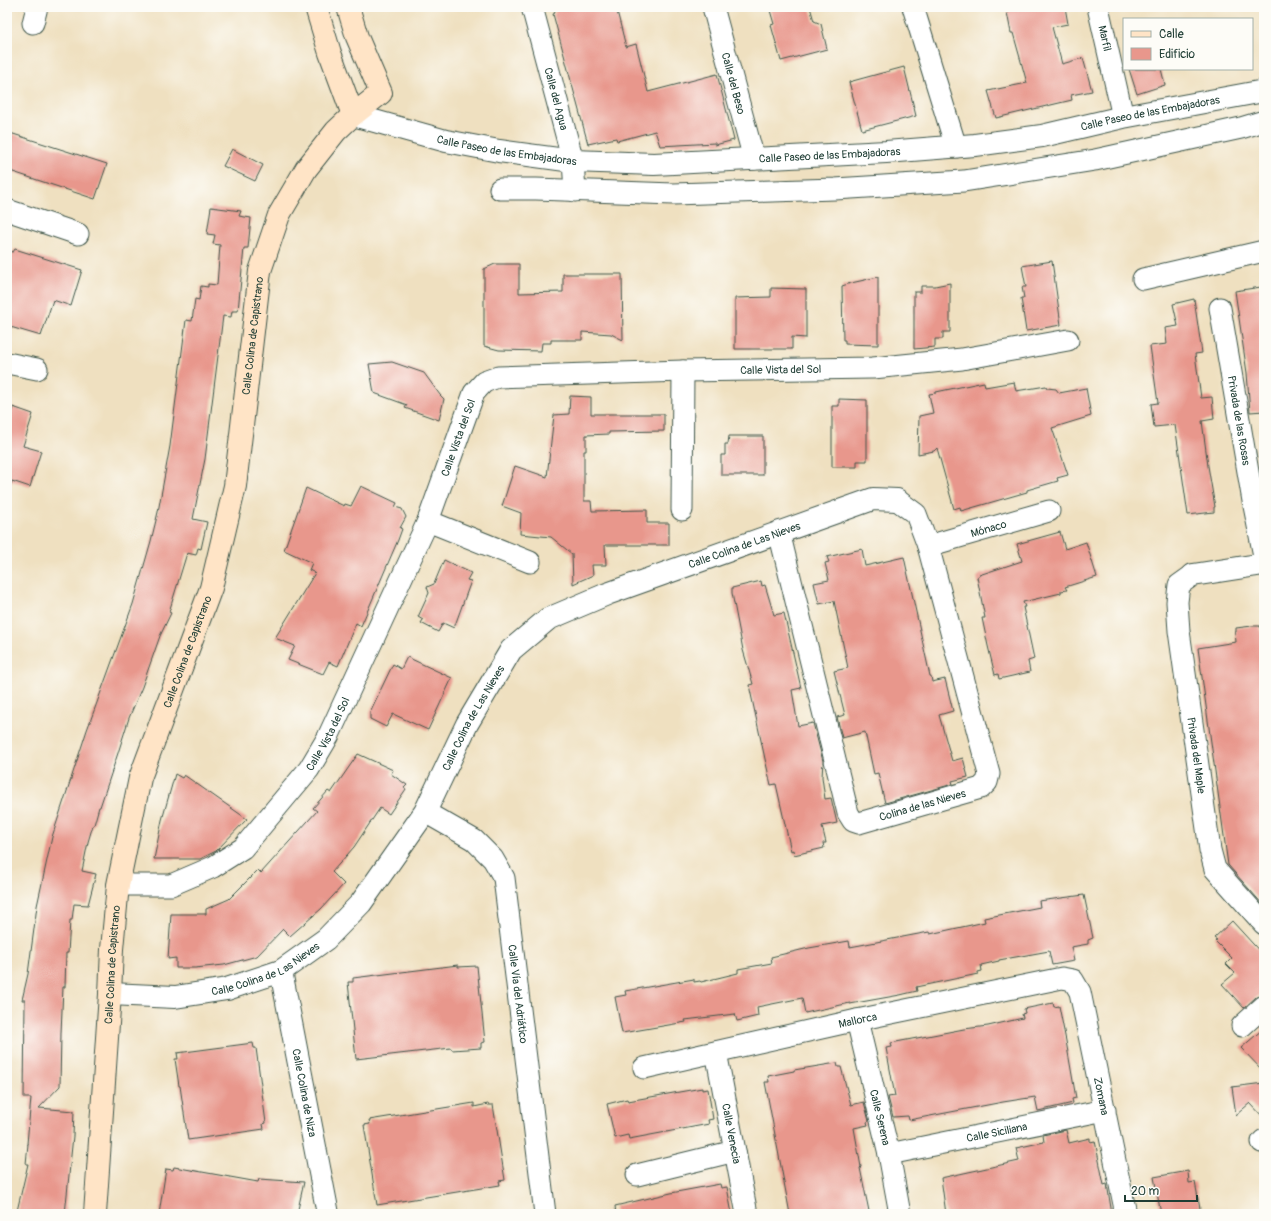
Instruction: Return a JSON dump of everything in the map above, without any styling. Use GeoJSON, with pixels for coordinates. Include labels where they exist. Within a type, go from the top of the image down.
{"type":"FeatureCollection","features":[{"type":"Feature","properties":{"kind":"main road"},"geometry":{"type":"LineString","coordinates":[[316,7],[330,53],[354,114]]}},
{"type":"Feature","properties":{"kind":"main road"},"geometry":{"type":"LineString","coordinates":[[348,7],[357,37],[381,92]]}},
{"type":"Feature","properties":{"kind":"main road","name":"Calle Colina de Capistrano"},"geometry":{"type":"LineString","coordinates":[[95,1214],[112,949],[118,885],[140,778],[211,588],[235,486],[260,271],[279,215],[306,169],[336,131],[381,92]]}},
{"type":"Feature","properties":{"kind":"street","name":"Calle del Agua"},"geometry":{"type":"LineString","coordinates":[[532,7],[573,161],[575,191]]}},
{"type":"Feature","properties":{"kind":"street","name":"Calle del Beso"},"geometry":{"type":"LineString","coordinates":[[713,7],[754,159]]}},
{"type":"Feature","properties":{"kind":"street"},"geometry":{"type":"LineString","coordinates":[[913,7],[956,147]]}},
{"type":"Feature","properties":{"kind":"street","name":"Marfil"},"geometry":{"type":"LineString","coordinates":[[1098,7],[1123,117]]}},
{"type":"Feature","properties":{"kind":"street","name":"Calle Paseo de las Embajadoras"},"geometry":{"type":"LineString","coordinates":[[354,114],[446,141],[499,151],[573,161],[654,164],[886,152],[975,145],[1042,136],[1123,117],[1264,91]]}},
{"type":"Feature","properties":{"kind":"street"},"geometry":{"type":"LineString","coordinates":[[381,92],[393,125]]}},
{"type":"Feature","properties":{"kind":"street"},"geometry":{"type":"LineString","coordinates":[[500,189],[673,194],[835,189],[964,181],[1095,160],[1240,128],[1264,121]]}},
{"type":"Feature","properties":{"kind":"street"},"geometry":{"type":"LineString","coordinates":[[7,210],[78,234]]}},
{"type":"Feature","properties":{"kind":"street"},"geometry":{"type":"LineString","coordinates":[[1143,279],[1264,251]]}},
{"type":"Feature","properties":{"kind":"street","name":"Privada de las Rosas"},"geometry":{"type":"LineString","coordinates":[[1220,308],[1253,501],[1264,556]]}},
{"type":"Feature","properties":{"kind":"street","name":"Calle Vista del Sol"},"geometry":{"type":"LineString","coordinates":[[118,885],[171,885],[213,867],[243,848],[309,770],[328,737],[428,520],[474,393],[484,382],[498,378],[683,371],[873,368],[962,359],[1068,340]]}},
{"type":"Feature","properties":{"kind":"street"},"geometry":{"type":"LineString","coordinates":[[7,363],[36,369]]}},
{"type":"Feature","properties":{"kind":"street"},"geometry":{"type":"LineString","coordinates":[[682,510],[683,371]]}},
{"type":"Feature","properties":{"kind":"street","name":"Calle Colina de Las Nieves"},"geometry":{"type":"LineString","coordinates":[[110,994],[175,997],[227,989],[281,971],[326,939],[360,903],[425,812],[467,724],[511,650],[548,619],[607,594],[873,499],[897,500]]}},
{"type":"Feature","properties":{"kind":"street","name":"Colina de las Nieves"},"geometry":{"type":"LineString","coordinates":[[779,532],[848,813],[853,821],[859,823],[981,788],[987,782],[989,774],[928,546],[916,514],[897,500]]}},
{"type":"Feature","properties":{"kind":"street","name":"Mónaco"},"geometry":{"type":"LineString","coordinates":[[928,546],[1049,511]]}},
{"type":"Feature","properties":{"kind":"street"},"geometry":{"type":"LineString","coordinates":[[428,520],[530,562]]}},
{"type":"Feature","properties":{"kind":"street"},"geometry":{"type":"LineString","coordinates":[[1193,575],[1264,564]]}},
{"type":"Feature","properties":{"kind":"street","name":"Privada del Maple"},"geometry":{"type":"LineString","coordinates":[[1193,575],[1180,586],[1177,602],[1179,631],[1210,850],[1215,869],[1264,924]]}},
{"type":"Feature","properties":{"kind":"street","name":"Calle Vía del Adriático"},"geometry":{"type":"LineString","coordinates":[[425,812],[474,840],[493,859],[504,878],[545,1214]]}},
{"type":"Feature","properties":{"kind":"street","name":"Calle Colina de Niza"},"geometry":{"type":"LineString","coordinates":[[281,971],[328,1214]]}},
{"type":"Feature","properties":{"kind":"street","name":"Mallorca"},"geometry":{"type":"LineString","coordinates":[[644,1068],[857,1020],[1062,978],[1073,980]]}},
{"type":"Feature","properties":{"kind":"street","name":"Zomana"},"geometry":{"type":"LineString","coordinates":[[1073,980],[1080,992],[1126,1214]]}},
{"type":"Feature","properties":{"kind":"street"},"geometry":{"type":"LineString","coordinates":[[1242,1026],[1264,1006]]}},
{"type":"Feature","properties":{"kind":"street","name":"Calle Serena"},"geometry":{"type":"LineString","coordinates":[[857,1020],[889,1154],[900,1214]]}},
{"type":"Feature","properties":{"kind":"street","name":"Calle Venecia"},"geometry":{"type":"LineString","coordinates":[[716,1052],[747,1214]]}},
{"type":"Feature","properties":{"kind":"street","name":"Calle Siciliana"},"geometry":{"type":"LineString","coordinates":[[889,1154],[1105,1110]]}},
{"type":"Feature","properties":{"kind":"street"},"geometry":{"type":"LineString","coordinates":[[637,1175],[735,1151]]}},
{"type":"Feature","properties":{"kind":"building"},"geometry":{"type":"Polygon","coordinates":[[[554,7],[616,7],[626,47],[636,44],[648,92],[717,74],[734,140],[715,145],[715,143],[660,146],[655,131],[617,141],[616,138],[588,144],[553,14],[555,13],[554,7]]]}},
{"type":"Feature","properties":{"kind":"building"},"geometry":{"type":"Polygon","coordinates":[[[769,7],[810,7],[814,21],[821,24],[827,49],[781,61],[771,25],[774,24],[769,7]]]}},
{"type":"Feature","properties":{"kind":"building"},"geometry":{"type":"Polygon","coordinates":[[[1006,7],[1065,7],[1068,24],[1052,27],[1062,64],[1083,58],[1092,91],[1071,95],[1072,100],[996,118],[988,91],[1027,83],[1013,33],[1011,33],[1006,7]]]}},
{"type":"Feature","properties":{"kind":"building"},"geometry":{"type":"Polygon","coordinates":[[[904,67],[916,116],[862,130],[849,82],[904,67]]]}},
{"type":"Feature","properties":{"kind":"building"},"geometry":{"type":"Polygon","coordinates":[[[1129,70],[1161,70],[1165,85],[1137,94],[1129,70]]]}},
{"type":"Feature","properties":{"kind":"building"},"geometry":{"type":"Polygon","coordinates":[[[7,132],[107,164],[95,199],[7,170],[7,132]]]}},
{"type":"Feature","properties":{"kind":"building"},"geometry":{"type":"Polygon","coordinates":[[[232,149],[263,165],[255,181],[223,166],[232,149]]]}},
{"type":"Feature","properties":{"kind":"building"},"geometry":{"type":"Polygon","coordinates":[[[211,207],[241,211],[239,216],[251,218],[248,248],[244,248],[238,311],[232,311],[231,317],[223,316],[205,459],[193,519],[207,522],[201,549],[198,548],[196,555],[187,553],[169,612],[171,613],[160,636],[129,718],[88,842],[82,871],[96,874],[88,905],[74,904],[72,920],[70,920],[68,953],[66,953],[65,987],[63,987],[60,1086],[39,1108],[74,1111],[65,1214],[29,1214],[17,1211],[28,1164],[26,1164],[31,1098],[24,1098],[25,1000],[22,1000],[28,974],[37,906],[52,837],[87,730],[133,604],[151,541],[170,446],[186,320],[192,321],[195,299],[199,300],[201,286],[208,287],[208,284],[217,285],[220,245],[213,244],[215,235],[207,234],[211,207]]]}},
{"type":"Feature","properties":{"kind":"building"},"geometry":{"type":"Polygon","coordinates":[[[15,249],[82,270],[71,306],[53,300],[41,336],[7,326],[7,250],[13,252],[15,249]]]}},
{"type":"Feature","properties":{"kind":"building"},"geometry":{"type":"Polygon","coordinates":[[[1052,261],[1061,325],[1026,331],[1021,298],[1024,298],[1022,287],[1026,287],[1022,266],[1052,261]]]}},
{"type":"Feature","properties":{"kind":"building"},"geometry":{"type":"Polygon","coordinates":[[[495,264],[519,264],[519,293],[563,292],[563,274],[622,274],[623,340],[611,334],[582,332],[582,340],[551,340],[551,343],[542,343],[541,351],[499,350],[484,346],[484,269],[495,264]]]}},
{"type":"Feature","properties":{"kind":"building"},"geometry":{"type":"Polygon","coordinates":[[[878,277],[878,345],[845,344],[845,340],[843,340],[842,286],[878,277]]]}},
{"type":"Feature","properties":{"kind":"building"},"geometry":{"type":"Polygon","coordinates":[[[950,283],[950,332],[943,332],[943,339],[935,339],[935,347],[914,349],[914,292],[921,292],[921,286],[935,286],[950,283]]]}},
{"type":"Feature","properties":{"kind":"building"},"geometry":{"type":"Polygon","coordinates":[[[1261,287],[1264,300],[1264,411],[1250,412],[1247,373],[1235,291],[1261,287]]]}},
{"type":"Feature","properties":{"kind":"building"},"geometry":{"type":"Polygon","coordinates":[[[771,288],[806,289],[806,338],[792,337],[792,349],[735,349],[735,298],[771,297],[771,288]]]}},
{"type":"Feature","properties":{"kind":"building"},"geometry":{"type":"Polygon","coordinates":[[[1194,299],[1202,353],[1195,354],[1201,398],[1212,397],[1214,419],[1202,421],[1215,507],[1214,512],[1188,515],[1175,425],[1154,427],[1151,404],[1158,403],[1150,346],[1167,344],[1165,328],[1178,326],[1173,304],[1194,299]]]}},
{"type":"Feature","properties":{"kind":"building"},"geometry":{"type":"Polygon","coordinates":[[[392,362],[424,373],[444,399],[439,420],[405,408],[407,405],[374,393],[369,364],[392,362]]]}},
{"type":"Feature","properties":{"kind":"building"},"geometry":{"type":"Polygon","coordinates":[[[984,382],[985,387],[1014,382],[1016,391],[1046,386],[1047,388],[1056,389],[1059,393],[1086,388],[1091,416],[1052,428],[1068,475],[1057,478],[1058,481],[1027,490],[1027,492],[961,511],[960,507],[954,509],[937,448],[934,451],[918,454],[919,416],[933,413],[929,394],[984,382]]]}},
{"type":"Feature","properties":{"kind":"building"},"geometry":{"type":"Polygon","coordinates":[[[570,396],[591,397],[591,414],[664,414],[664,431],[609,432],[609,434],[586,435],[586,451],[584,451],[584,501],[591,501],[592,511],[647,510],[647,523],[669,523],[669,545],[605,545],[606,565],[592,565],[593,575],[573,584],[572,554],[551,537],[520,534],[521,513],[502,506],[515,466],[547,477],[554,415],[569,414],[570,396]]]}},
{"type":"Feature","properties":{"kind":"building"},"geometry":{"type":"Polygon","coordinates":[[[839,399],[867,400],[867,461],[857,461],[857,467],[832,467],[832,406],[839,406],[839,399]]]}},
{"type":"Feature","properties":{"kind":"building"},"geometry":{"type":"Polygon","coordinates":[[[13,407],[33,414],[23,446],[41,451],[30,487],[12,481],[11,484],[7,483],[7,425],[13,407]]]}},
{"type":"Feature","properties":{"kind":"building"},"geometry":{"type":"Polygon","coordinates":[[[729,436],[763,436],[763,475],[721,475],[721,455],[725,455],[725,444],[728,444],[729,436]]]}},
{"type":"Feature","properties":{"kind":"building"},"geometry":{"type":"Polygon","coordinates":[[[361,486],[397,503],[395,507],[402,509],[406,517],[400,528],[402,529],[398,540],[361,626],[356,623],[338,666],[329,662],[323,674],[288,660],[295,646],[275,638],[315,573],[309,570],[312,563],[284,550],[306,488],[344,506],[345,504],[351,506],[361,486]]]}},
{"type":"Feature","properties":{"kind":"building"},"geometry":{"type":"Polygon","coordinates":[[[1060,532],[1065,549],[1086,542],[1097,577],[1065,587],[1067,590],[1061,591],[1061,593],[1023,602],[1034,659],[1028,661],[1030,672],[999,679],[998,674],[995,675],[988,646],[982,618],[985,618],[977,577],[979,575],[1022,561],[1017,544],[1060,532]]]}},
{"type":"Feature","properties":{"kind":"building"},"geometry":{"type":"Polygon","coordinates":[[[862,549],[865,566],[904,557],[930,676],[932,682],[945,679],[953,711],[939,715],[952,761],[963,758],[968,777],[952,781],[953,784],[885,803],[878,773],[874,774],[865,732],[842,738],[837,717],[845,715],[834,671],[848,668],[834,601],[819,604],[814,583],[829,580],[825,563],[829,562],[827,557],[862,549]]]}},
{"type":"Feature","properties":{"kind":"building"},"geometry":{"type":"Polygon","coordinates":[[[444,560],[471,573],[467,580],[471,581],[454,628],[443,623],[438,632],[421,623],[423,620],[418,617],[429,593],[427,587],[434,584],[444,560]]]}},
{"type":"Feature","properties":{"kind":"building"},"geometry":{"type":"Polygon","coordinates":[[[761,581],[762,586],[765,585],[774,615],[784,613],[801,688],[792,690],[798,726],[813,723],[823,761],[822,777],[825,799],[831,798],[837,823],[822,826],[826,843],[823,843],[824,848],[794,855],[793,850],[791,851],[776,784],[771,785],[749,685],[753,684],[743,650],[732,593],[732,588],[761,581]]]}},
{"type":"Feature","properties":{"kind":"building"},"geometry":{"type":"Polygon","coordinates":[[[1260,626],[1264,647],[1264,906],[1228,865],[1198,648],[1236,642],[1236,628],[1260,626]]]}},
{"type":"Feature","properties":{"kind":"building"},"geometry":{"type":"Polygon","coordinates":[[[407,657],[452,678],[428,730],[393,714],[386,727],[370,719],[370,712],[393,664],[401,669],[407,657]]]}},
{"type":"Feature","properties":{"kind":"building"},"geometry":{"type":"Polygon","coordinates":[[[358,754],[393,770],[391,774],[407,785],[404,788],[406,789],[389,814],[380,808],[354,847],[332,872],[344,884],[321,909],[290,936],[283,929],[257,956],[224,965],[176,968],[176,958],[168,959],[171,914],[206,914],[206,909],[229,899],[258,870],[261,873],[317,811],[313,808],[328,791],[331,793],[358,754]]]}},
{"type":"Feature","properties":{"kind":"building"},"geometry":{"type":"Polygon","coordinates":[[[175,774],[182,778],[184,775],[247,819],[216,851],[200,859],[154,859],[162,820],[175,774]]]}},
{"type":"Feature","properties":{"kind":"building"},"geometry":{"type":"Polygon","coordinates":[[[1084,895],[1093,938],[1088,940],[1088,944],[1071,947],[1074,961],[1052,965],[1049,951],[999,960],[981,965],[982,971],[978,972],[978,974],[916,987],[917,991],[900,995],[850,1003],[805,1013],[802,998],[757,1007],[758,1016],[737,1021],[735,1014],[685,1020],[686,1022],[622,1033],[615,997],[626,995],[625,991],[694,979],[694,982],[701,982],[738,973],[738,969],[772,963],[771,957],[809,948],[849,941],[850,947],[929,932],[930,934],[985,922],[984,918],[1040,907],[1039,901],[1084,895]]]}},
{"type":"Feature","properties":{"kind":"building"},"geometry":{"type":"Polygon","coordinates":[[[1232,921],[1264,956],[1264,994],[1256,997],[1244,1008],[1222,984],[1235,973],[1226,964],[1232,958],[1215,941],[1217,940],[1214,938],[1232,921]]]}},
{"type":"Feature","properties":{"kind":"building"},"geometry":{"type":"Polygon","coordinates":[[[458,965],[458,967],[477,966],[485,1042],[481,1043],[481,1048],[452,1050],[451,1048],[356,1059],[348,982],[353,982],[353,978],[458,965]]]}},
{"type":"Feature","properties":{"kind":"building"},"geometry":{"type":"Polygon","coordinates":[[[1053,1003],[1054,1007],[1059,1006],[1066,1041],[1076,1098],[1072,1099],[1073,1103],[1038,1111],[1035,1097],[909,1120],[908,1116],[893,1117],[888,1097],[895,1096],[886,1048],[892,1047],[891,1043],[988,1026],[1023,1018],[1022,1014],[1025,1013],[1024,1009],[1053,1003]]]}},
{"type":"Feature","properties":{"kind":"building"},"geometry":{"type":"Polygon","coordinates":[[[1264,1022],[1264,1072],[1241,1048],[1263,1029],[1260,1026],[1264,1022]]]}},
{"type":"Feature","properties":{"kind":"building"},"geometry":{"type":"Polygon","coordinates":[[[253,1043],[254,1048],[256,1048],[266,1123],[263,1124],[264,1129],[188,1140],[175,1059],[178,1059],[177,1053],[253,1043]]]}},
{"type":"Feature","properties":{"kind":"building"},"geometry":{"type":"Polygon","coordinates":[[[837,1063],[838,1067],[841,1067],[851,1105],[864,1102],[869,1121],[867,1122],[868,1125],[854,1128],[860,1168],[869,1211],[866,1212],[866,1214],[790,1214],[765,1082],[769,1082],[768,1076],[837,1063]]]}},
{"type":"Feature","properties":{"kind":"building"},"geometry":{"type":"Polygon","coordinates":[[[1264,1083],[1264,1118],[1250,1103],[1236,1115],[1232,1087],[1264,1083]]]}},
{"type":"Feature","properties":{"kind":"building"},"geometry":{"type":"Polygon","coordinates":[[[702,1088],[702,1090],[708,1089],[713,1119],[708,1120],[709,1124],[629,1139],[628,1135],[615,1138],[607,1104],[627,1099],[628,1101],[702,1088]]]}},
{"type":"Feature","properties":{"kind":"building"},"geometry":{"type":"Polygon","coordinates":[[[474,1103],[474,1107],[488,1104],[493,1105],[505,1180],[499,1181],[500,1185],[377,1205],[364,1125],[370,1124],[369,1120],[474,1103]]]}},
{"type":"Feature","properties":{"kind":"building"},"geometry":{"type":"Polygon","coordinates":[[[1066,1130],[1069,1143],[1090,1138],[1090,1142],[1095,1141],[1104,1185],[1107,1184],[1112,1214],[946,1214],[941,1178],[1019,1161],[1016,1148],[1044,1142],[1043,1135],[1066,1130]]]}},
{"type":"Feature","properties":{"kind":"building"},"geometry":{"type":"Polygon","coordinates":[[[174,1167],[258,1182],[259,1179],[304,1182],[297,1214],[159,1214],[166,1169],[173,1170],[174,1167]]]}},
{"type":"Feature","properties":{"kind":"building"},"geometry":{"type":"Polygon","coordinates":[[[1188,1171],[1189,1183],[1195,1182],[1201,1214],[1161,1214],[1154,1177],[1188,1171]]]}},
{"type":"Feature","properties":{"kind":"building"},"geometry":{"type":"Polygon","coordinates":[[[720,1184],[721,1188],[727,1187],[732,1214],[616,1214],[615,1206],[671,1193],[720,1184]]]}}]}
